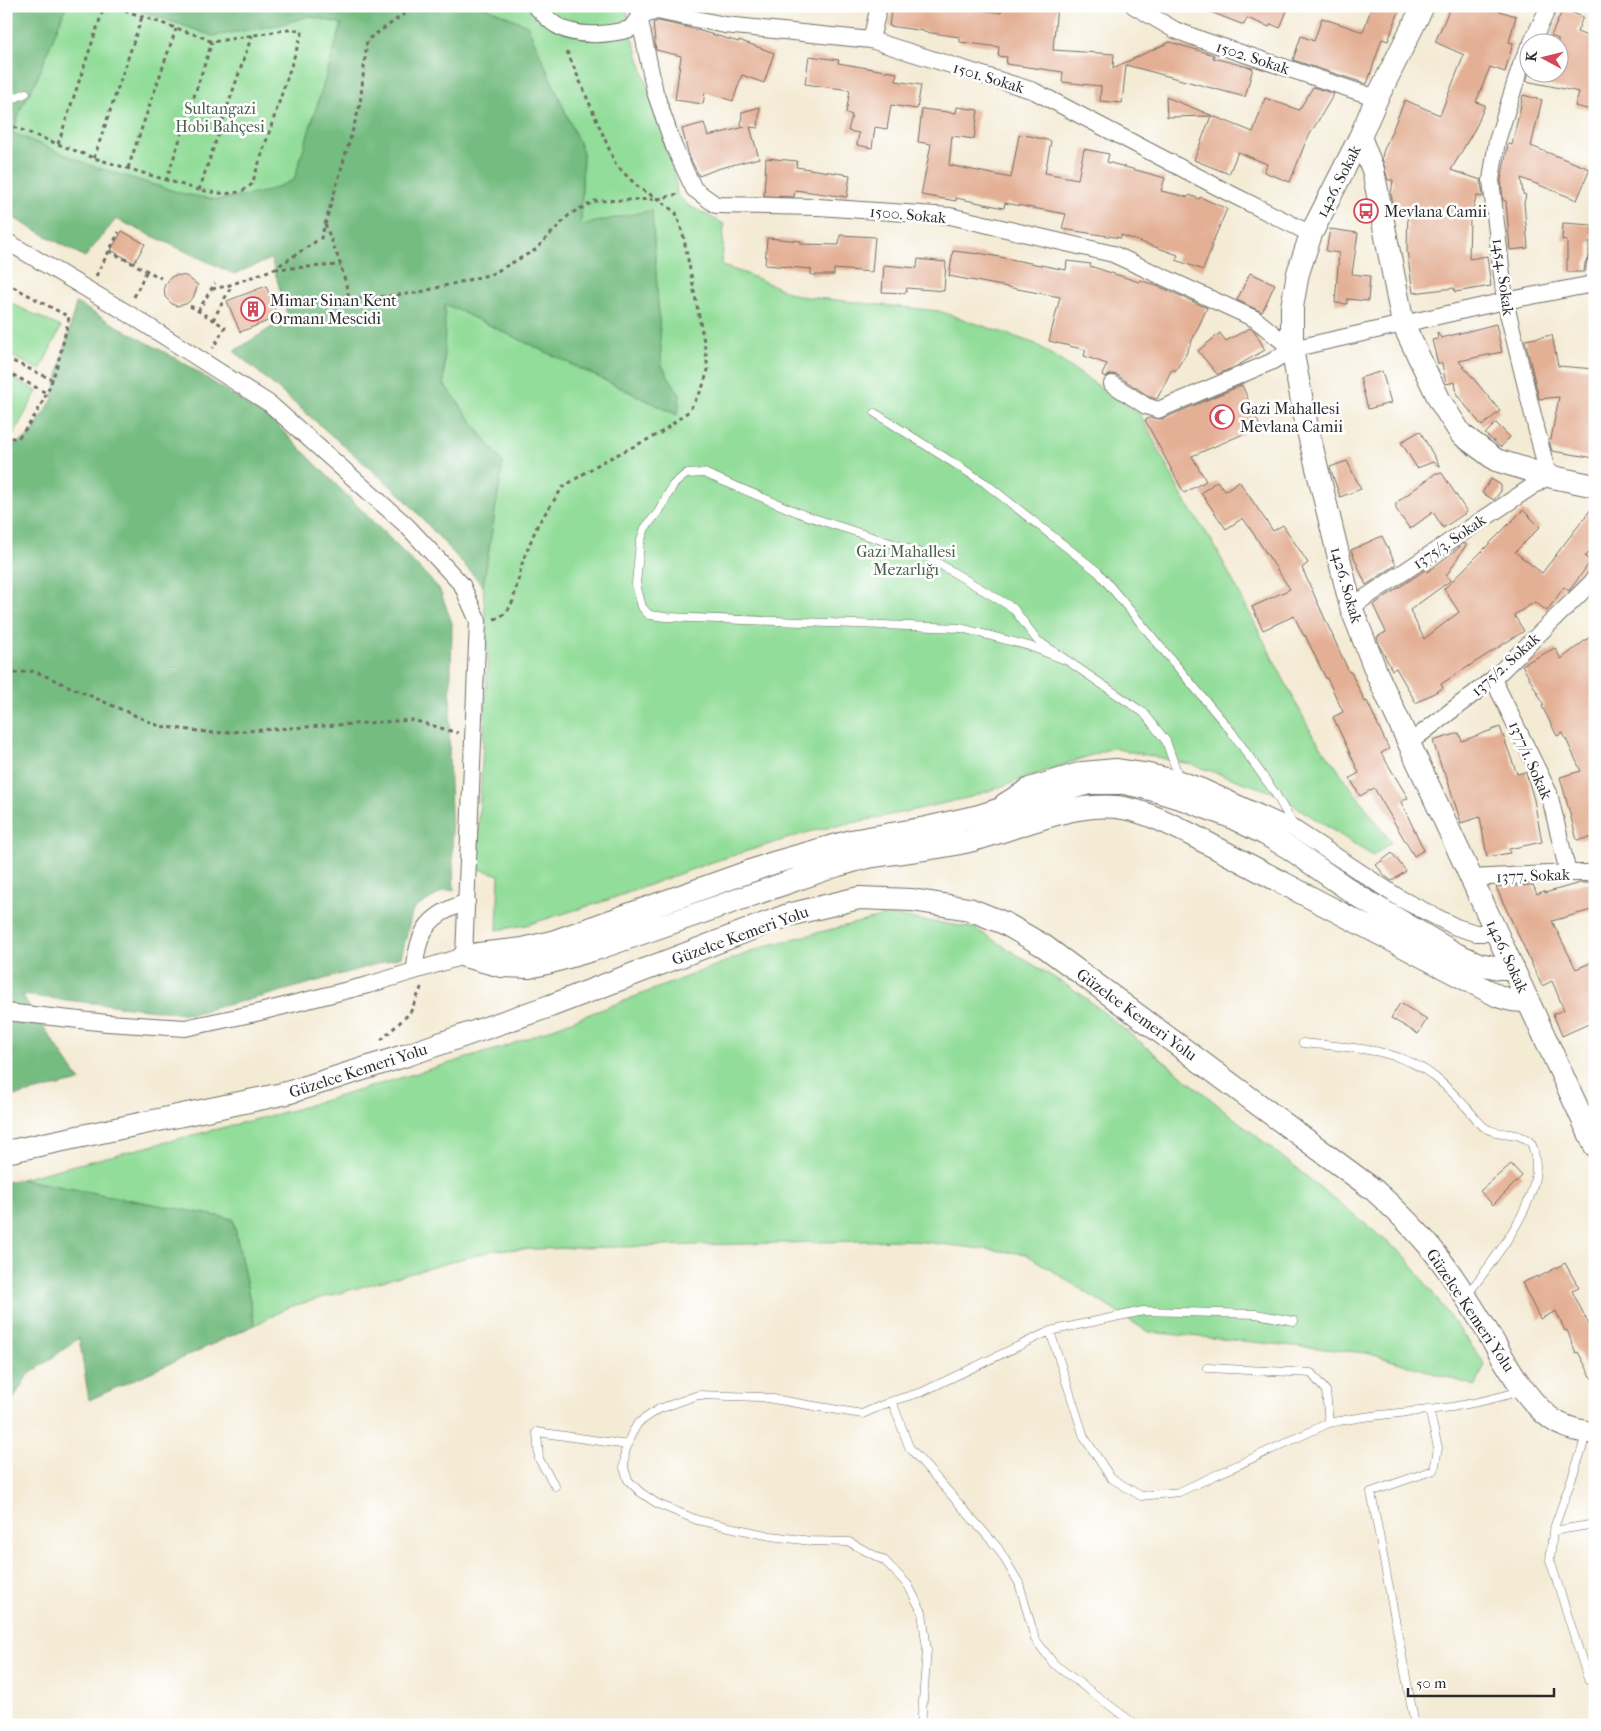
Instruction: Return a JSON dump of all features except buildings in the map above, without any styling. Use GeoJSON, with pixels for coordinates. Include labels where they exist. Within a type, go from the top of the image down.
{"type":"FeatureCollection","features":[{"type":"Feature","properties":{"kind":"main road","name":"1426. Sokak"},"geometry":{"type":"LineString","coordinates":[[1423,6],[1311,234],[1298,273],[1292,307],[1292,348],[1307,427],[1351,606],[1377,674],[1595,1146]]}},
{"type":"Feature","properties":{"kind":"main road"},"geometry":{"type":"LineString","coordinates":[[1360,137],[1373,170],[1403,324],[1440,401],[1461,434],[1496,460],[1548,476],[1595,486]]}},
{"type":"Feature","properties":{"kind":"main road"},"geometry":{"type":"LineString","coordinates":[[464,956],[523,949],[552,942],[773,864],[851,841],[926,828],[978,816],[1090,783],[1124,784],[1147,788],[1183,790],[1266,834],[1361,898],[1456,954],[1479,964],[1499,968],[1513,968]]}},
{"type":"Feature","properties":{"kind":"main road"},"geometry":{"type":"LineString","coordinates":[[1183,790],[1188,833]]}},
{"type":"Feature","properties":{"kind":"main road"},"geometry":{"type":"LineString","coordinates":[[464,956],[501,966],[529,967],[551,962],[584,954],[838,865],[873,856],[908,852],[973,840],[1073,810],[1094,807],[1117,807],[1140,812],[1188,833],[1498,996],[1519,1002],[1528,1000]]}},
{"type":"Feature","properties":{"kind":"main road","name":"Güzelce Kemeri Yolu"},"geometry":{"type":"LineString","coordinates":[[6,1152],[287,1093],[381,1064],[550,1006],[788,915],[859,898],[912,900],[969,909],[1004,923],[1044,946],[1374,1190],[1408,1221],[1435,1253],[1466,1296],[1523,1390],[1540,1408],[1558,1422],[1591,1433]]}},
{"type":"Feature","properties":{"kind":"street"},"geometry":{"type":"LineString","coordinates":[[535,6],[557,26],[583,34],[613,34],[630,29],[638,12]]}},
{"type":"Feature","properties":{"kind":"street"},"geometry":{"type":"LineString","coordinates":[[872,40],[879,6]]}},
{"type":"Feature","properties":{"kind":"street","name":"1502. Sokak"},"geometry":{"type":"LineString","coordinates":[[1134,6],[1175,30],[1377,98]]}},
{"type":"Feature","properties":{"kind":"street"},"geometry":{"type":"LineString","coordinates":[[1537,32],[1550,6]]}},
{"type":"Feature","properties":{"kind":"street","name":"1501. Sokak"},"geometry":{"type":"LineString","coordinates":[[638,12],[657,11],[724,25],[872,40],[1034,90],[1229,194],[1311,234]]}},
{"type":"Feature","properties":{"kind":"street","name":"1500. Sokak"},"geometry":{"type":"LineString","coordinates":[[638,12],[655,92],[674,147],[694,190],[716,205],[818,207],[950,216],[1113,254],[1254,319],[1292,348]]}},
{"type":"Feature","properties":{"kind":"street","name":"1454. Sokak"},"geometry":{"type":"LineString","coordinates":[[1518,74],[1497,141],[1491,180],[1505,301],[1548,476]]}},
{"type":"Feature","properties":{"kind":"street"},"geometry":{"type":"LineString","coordinates":[[6,241],[126,313],[270,404],[407,526],[462,585],[478,621],[464,956],[420,975],[359,987],[256,1013],[185,1028],[107,1024],[6,1012]]}},
{"type":"Feature","properties":{"kind":"street"},"geometry":{"type":"LineString","coordinates":[[1112,384],[1146,406],[1158,410],[1270,362],[1292,348],[1505,301],[1594,286],[1595,264]]}},
{"type":"Feature","properties":{"kind":"street","name":"1375/3. Sokak"},"geometry":{"type":"LineString","coordinates":[[1351,606],[1548,476]]}},
{"type":"Feature","properties":{"kind":"street","name":"1375/2. Sokak"},"geometry":{"type":"LineString","coordinates":[[1409,743],[1493,679],[1593,583]]}},
{"type":"Feature","properties":{"kind":"street","name":"1377/1. Sokak"},"geometry":{"type":"LineString","coordinates":[[1493,679],[1549,793],[1568,873]]}},
{"type":"Feature","properties":{"kind":"street"},"geometry":{"type":"LineString","coordinates":[[1183,790],[1202,786],[1296,830],[1401,899],[1456,927],[1476,933],[1497,933]]}},
{"type":"Feature","properties":{"kind":"street","name":"1377. Sokak"},"geometry":{"type":"LineString","coordinates":[[1471,878],[1595,873]]}},
{"type":"Feature","properties":{"kind":"street"},"geometry":{"type":"LineString","coordinates":[[420,975],[416,952],[422,933],[436,916],[450,908],[467,902]]}},
{"type":"Feature","properties":{"kind":"lane"},"geometry":{"type":"LineString","coordinates":[[6,102],[26,93]]}},
{"type":"Feature","properties":{"kind":"lane"},"geometry":{"type":"LineString","coordinates":[[875,413],[985,483],[1098,572],[1231,732],[1275,793],[1296,830]]}},
{"type":"Feature","properties":{"kind":"lane"},"geometry":{"type":"LineString","coordinates":[[1068,660],[1029,646],[961,628],[649,615],[642,607],[636,584],[640,542],[646,528],[659,511],[673,485],[686,474],[704,473],[804,515],[921,553],[1013,608],[1037,640],[1068,660],[1144,713],[1166,742],[1183,790]]}},
{"type":"Feature","properties":{"kind":"lane"},"geometry":{"type":"LineString","coordinates":[[1303,1043],[1381,1051],[1408,1060],[1436,1077],[1466,1106],[1485,1128],[1501,1133],[1523,1136],[1532,1144],[1536,1158],[1536,1174],[1529,1201],[1501,1250],[1466,1296]]}},
{"type":"Feature","properties":{"kind":"lane"},"geometry":{"type":"LineString","coordinates":[[921,1725],[927,1650],[922,1612],[908,1585],[885,1561],[849,1542],[811,1541],[771,1536],[697,1520],[658,1504],[640,1492],[628,1480],[624,1468],[631,1435],[638,1423],[659,1409],[698,1395],[761,1397],[862,1414],[892,1400],[922,1392],[1050,1331],[1143,1311],[1256,1314],[1294,1321]]}},
{"type":"Feature","properties":{"kind":"lane"},"geometry":{"type":"LineString","coordinates":[[1050,1331],[1084,1437],[1111,1478],[1141,1496],[1179,1492],[1329,1423],[1351,1418],[1492,1399],[1523,1390]]}},
{"type":"Feature","properties":{"kind":"lane"},"geometry":{"type":"LineString","coordinates":[[1207,1368],[1311,1373],[1326,1391],[1329,1423]]}},
{"type":"Feature","properties":{"kind":"lane"},"geometry":{"type":"LineString","coordinates":[[892,1400],[909,1447],[998,1548],[1020,1583],[1035,1639],[1054,1664],[1136,1725]]}},
{"type":"Feature","properties":{"kind":"lane"},"geometry":{"type":"LineString","coordinates":[[1415,1725],[1371,1492],[1434,1470],[1438,1448],[1429,1409]]}},
{"type":"Feature","properties":{"kind":"lane"},"geometry":{"type":"LineString","coordinates":[[555,1486],[539,1459],[537,1432],[628,1445]]}},
{"type":"Feature","properties":{"kind":"lane"},"geometry":{"type":"LineString","coordinates":[[1588,1679],[1550,1560],[1553,1531],[1581,1452],[1591,1433]]}},
{"type":"Feature","properties":{"kind":"lane"},"geometry":{"type":"LineString","coordinates":[[1553,1531],[1595,1524]]}},
{"type":"Feature","properties":{"kind":"path"},"geometry":{"type":"LineString","coordinates":[[58,144],[103,10],[107,6]]}},
{"type":"Feature","properties":{"kind":"path"},"geometry":{"type":"LineString","coordinates":[[6,124],[94,158],[199,190],[232,194],[246,190],[252,184],[302,33],[299,30],[286,30],[212,42],[112,6]]}},
{"type":"Feature","properties":{"kind":"path"},"geometry":{"type":"LineString","coordinates":[[212,289],[274,269],[321,238],[360,105],[367,40],[416,6]]}},
{"type":"Feature","properties":{"kind":"path"},"geometry":{"type":"LineString","coordinates":[[94,158],[142,17]]}},
{"type":"Feature","properties":{"kind":"path"},"geometry":{"type":"LineString","coordinates":[[478,621],[498,618],[507,612],[513,600],[524,560],[538,524],[563,487],[602,462],[659,434],[689,411],[702,389],[708,370],[683,234],[676,213],[658,199],[639,188],[616,165],[557,26]]}},
{"type":"Feature","properties":{"kind":"path"},"geometry":{"type":"LineString","coordinates":[[128,168],[176,29]]}},
{"type":"Feature","properties":{"kind":"path"},"geometry":{"type":"LineString","coordinates":[[199,190],[252,35]]}},
{"type":"Feature","properties":{"kind":"path"},"geometry":{"type":"LineString","coordinates":[[166,181],[212,42]]}},
{"type":"Feature","properties":{"kind":"path"},"geometry":{"type":"LineString","coordinates":[[325,224],[342,265],[348,300],[416,293],[492,274],[535,250],[570,214],[595,202],[658,199]]}},
{"type":"Feature","properties":{"kind":"path"},"geometry":{"type":"LineString","coordinates":[[88,290],[119,232]]}},
{"type":"Feature","properties":{"kind":"path"},"geometry":{"type":"LineString","coordinates":[[109,251],[161,278]]}},
{"type":"Feature","properties":{"kind":"path"},"geometry":{"type":"LineString","coordinates":[[274,269],[342,265]]}},
{"type":"Feature","properties":{"kind":"path"},"geometry":{"type":"LineString","coordinates":[[126,313],[147,270]]}},
{"type":"Feature","properties":{"kind":"path"},"geometry":{"type":"LineString","coordinates":[[6,283],[69,317],[48,394],[29,426],[18,438],[6,438]]}},
{"type":"Feature","properties":{"kind":"path"},"geometry":{"type":"LineString","coordinates":[[198,311],[215,283]]}},
{"type":"Feature","properties":{"kind":"path"},"geometry":{"type":"LineString","coordinates":[[213,320],[232,284]]}},
{"type":"Feature","properties":{"kind":"path"},"geometry":{"type":"LineString","coordinates":[[190,306],[224,327],[205,363]]}},
{"type":"Feature","properties":{"kind":"path"},"geometry":{"type":"LineString","coordinates":[[6,358],[53,380]]}},
{"type":"Feature","properties":{"kind":"path"},"geometry":{"type":"LineString","coordinates":[[6,371],[48,394]]}},
{"type":"Feature","properties":{"kind":"path"},"geometry":{"type":"LineString","coordinates":[[6,674],[34,670],[159,726],[214,733],[413,720],[473,737]]}},
{"type":"Feature","properties":{"kind":"path"},"geometry":{"type":"LineString","coordinates":[[381,1064],[378,1044],[410,1013],[420,975]]}},
{"type":"Feature","properties":{"kind":"green space"},"geometry":{"type":"Polygon","coordinates":[[[6,6],[66,6],[36,81],[20,110],[13,133],[95,167],[184,194],[218,200],[265,192],[294,180],[342,24],[309,16],[283,24],[213,36],[128,6],[483,6],[527,25],[583,152],[581,225],[652,210],[662,366],[680,395],[678,415],[445,304],[444,384],[503,463],[483,586],[402,496],[234,351],[288,317],[271,259],[234,274],[116,219],[85,257],[6,214],[6,6]]]}},
{"type":"Feature","properties":{"kind":"green space","name":"Sultangazi Hobi Bahçesi"},"geometry":{"type":"Polygon","coordinates":[[[66,6],[128,6],[213,36],[283,24],[309,16],[342,24],[294,180],[265,192],[218,200],[184,194],[95,167],[13,133],[20,110],[36,81],[66,6]]]}},
{"type":"Feature","properties":{"kind":"green space","name":"Gazi Mahallesi Mezarlığı"},"geometry":{"type":"Polygon","coordinates":[[[483,6],[627,6],[630,29],[675,176],[677,194],[688,205],[724,224],[722,266],[744,273],[798,296],[939,311],[1036,344],[1140,414],[1184,500],[1212,541],[1312,734],[1391,842],[1373,856],[1275,793],[1190,764],[1112,748],[971,797],[812,831],[709,863],[608,900],[526,925],[497,930],[499,875],[476,868],[488,658],[483,586],[503,463],[444,384],[445,304],[677,415],[680,395],[662,366],[652,211],[581,226],[583,152],[527,25],[483,6]]]}},
{"type":"Feature","properties":{"kind":"green space"},"geometry":{"type":"Polygon","coordinates":[[[6,301],[61,327],[40,370],[6,353],[6,301]]]}},
{"type":"Feature","properties":{"kind":"green space"},"geometry":{"type":"Polygon","coordinates":[[[76,303],[184,363],[276,424],[439,588],[452,623],[449,760],[454,890],[444,891],[413,909],[401,957],[272,994],[190,1014],[22,995],[80,1081],[6,1098],[6,446],[13,446],[30,436],[52,400],[76,303]]]}},
{"type":"Feature","properties":{"kind":"green space"},"geometry":{"type":"Polygon","coordinates":[[[6,374],[37,391],[14,434],[6,430],[6,374]]]}},
{"type":"Feature","properties":{"kind":"green space"},"geometry":{"type":"Polygon","coordinates":[[[888,915],[974,928],[1082,995],[1406,1257],[1485,1364],[1476,1386],[1367,1353],[1148,1332],[1026,1254],[906,1240],[494,1250],[289,1307],[255,1325],[233,1219],[20,1179],[296,1109],[504,1047],[769,945],[888,915]]]}},
{"type":"Feature","properties":{"kind":"green space"},"geometry":{"type":"Polygon","coordinates":[[[20,1179],[233,1219],[255,1325],[89,1400],[79,1338],[27,1376],[6,1412],[6,1182],[20,1179]]]}},
{"type":"Feature","properties":{"kind":"place","name":"Mevlana Camii"},"geometry":{"type":"Point","coordinates":[1366,211]}},
{"type":"Feature","properties":{"kind":"place","name":"Mimar Sinan Kent Ormanı Mescidi"},"geometry":{"type":"Point","coordinates":[253,309]}},
{"type":"Feature","properties":{"kind":"place","name":"Gazi Mahallesi Mevlana Camii"},"geometry":{"type":"Point","coordinates":[1222,417]}}]}
